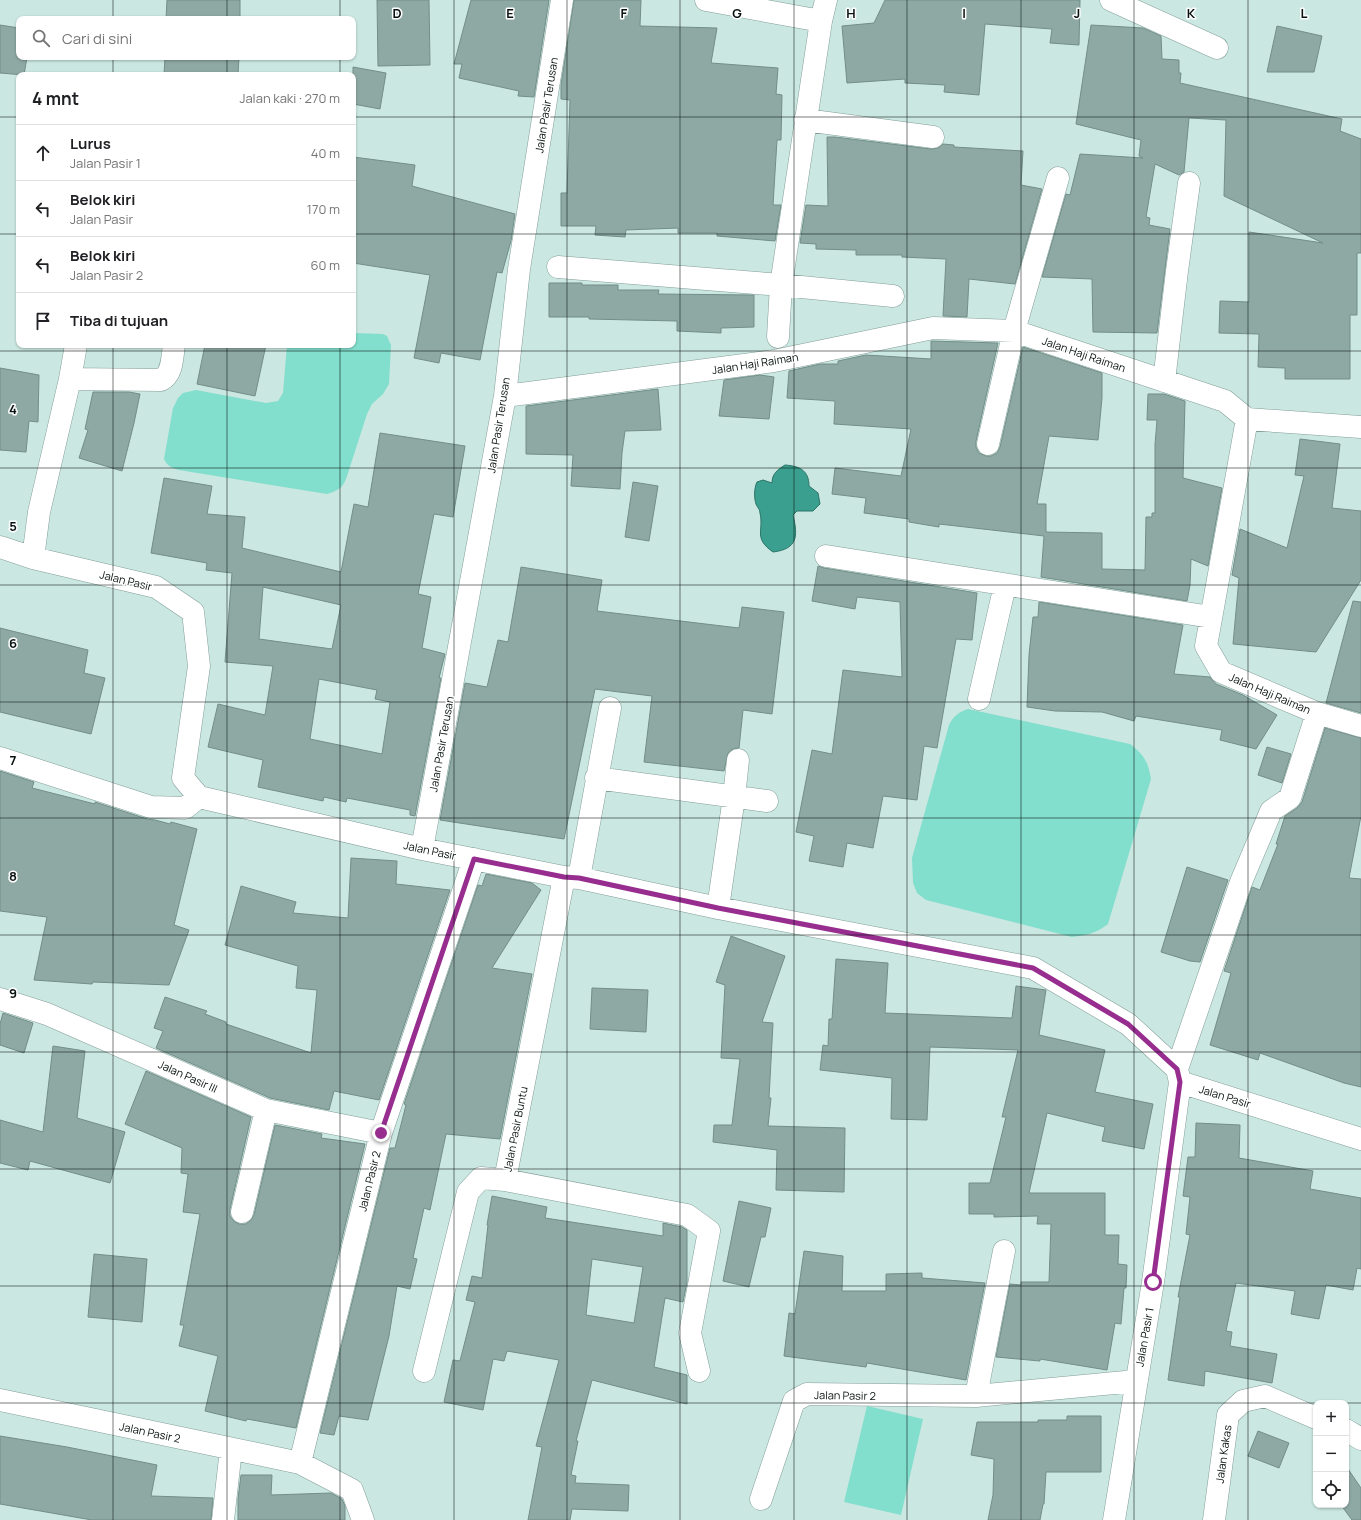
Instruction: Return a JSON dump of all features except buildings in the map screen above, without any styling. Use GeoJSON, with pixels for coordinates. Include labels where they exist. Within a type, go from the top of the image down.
{"type":"FeatureCollection","features":[{"type":"Feature","properties":{"kind":"street","name":"Jalan Pasir Terusan"},"geometry":{"type":"LineString","coordinates":[[422,849],[504,396],[519,269],[562,0]]}},
{"type":"Feature","properties":{"kind":"street"},"geometry":{"type":"LineString","coordinates":[[706,0],[821,21]]}},
{"type":"Feature","properties":{"kind":"street"},"geometry":{"type":"LineString","coordinates":[[778,337],[781,285],[805,120],[821,21],[826,0]]}},
{"type":"Feature","properties":{"kind":"street"},"geometry":{"type":"LineString","coordinates":[[1112,0],[1217,48]]}},
{"type":"Feature","properties":{"kind":"street"},"geometry":{"type":"LineString","coordinates":[[805,120],[933,137]]}},
{"type":"Feature","properties":{"kind":"street"},"geometry":{"type":"LineString","coordinates":[[988,444],[1014,331],[1058,178]]}},
{"type":"Feature","properties":{"kind":"street"},"geometry":{"type":"LineString","coordinates":[[1164,381],[1189,183]]}},
{"type":"Feature","properties":{"kind":"street"},"geometry":{"type":"LineString","coordinates":[[558,266],[893,296]]}},
{"type":"Feature","properties":{"kind":"street","name":"Jalan Haji Raiman"},"geometry":{"type":"LineString","coordinates":[[504,396],[774,361],[933,328],[1014,331],[1225,401],[1248,419],[1206,646],[1221,672],[1317,713],[1361,726]]}},
{"type":"Feature","properties":{"kind":"street"},"geometry":{"type":"LineString","coordinates":[[33,558],[39,512],[70,379],[75,348]]}},
{"type":"Feature","properties":{"kind":"street"},"geometry":{"type":"LineString","coordinates":[[70,379],[161,380],[170,372],[174,348]]}},
{"type":"Feature","properties":{"kind":"street"},"geometry":{"type":"LineString","coordinates":[[1248,419],[1361,428]]}},
{"type":"Feature","properties":{"kind":"street","name":"Jalan Pasir"},"geometry":{"type":"LineString","coordinates":[[0,547],[33,558],[156,587],[193,612],[199,666],[183,778],[199,797],[422,849],[718,908],[1033,968],[1128,1024],[1179,1076],[1361,1139]]}},
{"type":"Feature","properties":{"kind":"street"},"geometry":{"type":"LineString","coordinates":[[826,556],[1211,617]]}},
{"type":"Feature","properties":{"kind":"street"},"geometry":{"type":"LineString","coordinates":[[979,699],[1004,585]]}},
{"type":"Feature","properties":{"kind":"street","name":"Jalan Pasir Buntu"},"geometry":{"type":"LineString","coordinates":[[424,1371],[468,1192],[481,1178],[505,1180],[571,878],[596,778],[610,708]]}},
{"type":"Feature","properties":{"kind":"street","name":"Jalan Pasir 1"},"geometry":{"type":"LineString","coordinates":[[1114,1520],[1153,1282],[1179,1076],[1241,882],[1271,811],[1290,798],[1317,713]]}},
{"type":"Feature","properties":{"kind":"street"},"geometry":{"type":"LineString","coordinates":[[0,758],[151,807],[185,808],[199,797]]}},
{"type":"Feature","properties":{"kind":"street"},"geometry":{"type":"LineString","coordinates":[[718,908],[738,760]]}},
{"type":"Feature","properties":{"kind":"street"},"geometry":{"type":"LineString","coordinates":[[596,778],[767,801]]}},
{"type":"Feature","properties":{"kind":"street","name":"Jalan Pasir 2"},"geometry":{"type":"LineString","coordinates":[[300,1464],[381,1133],[474,859]]}},
{"type":"Feature","properties":{"kind":"street","name":"Jalan Pasir III"},"geometry":{"type":"LineString","coordinates":[[0,999],[47,1014],[266,1110],[381,1133]]}},
{"type":"Feature","properties":{"kind":"street"},"geometry":{"type":"LineString","coordinates":[[242,1212],[266,1110]]}},
{"type":"Feature","properties":{"kind":"street"},"geometry":{"type":"LineString","coordinates":[[505,1180],[687,1215],[709,1231],[690,1333],[699,1371]]}},
{"type":"Feature","properties":{"kind":"street"},"geometry":{"type":"LineString","coordinates":[[976,1396],[1004,1251]]}},
{"type":"Feature","properties":{"kind":"street","name":"Jalan Pasir 2"},"geometry":{"type":"LineString","coordinates":[[761,1499],[794,1401],[806,1394],[976,1396],[1136,1381]]}},
{"type":"Feature","properties":{"kind":"street","name":"Jalan Kakas"},"geometry":{"type":"LineString","coordinates":[[1214,1520],[1228,1415],[1243,1401],[1265,1396],[1313,1417]]}},
{"type":"Feature","properties":{"kind":"street","name":"Jalan Pasir 2"},"geometry":{"type":"LineString","coordinates":[[0,1400],[300,1464],[352,1490],[363,1520]]}},
{"type":"Feature","properties":{"kind":"street"},"geometry":{"type":"LineString","coordinates":[[1349,1432],[1361,1440]]}},
{"type":"Feature","properties":{"kind":"street"},"geometry":{"type":"LineString","coordinates":[[223,1520],[231,1449]]}},
{"type":"Feature","properties":{"kind":"shaded area"},"geometry":{"type":"Polygon","coordinates":[[[356,333],[383,334],[387,336],[391,345],[389,384],[383,394],[372,404],[367,414],[347,477],[341,487],[336,491],[327,494],[179,470],[170,466],[165,461],[164,459],[173,408],[178,398],[183,393],[196,390],[266,403],[278,401],[283,393],[287,348],[356,348],[356,333]]]}},
{"type":"Feature","properties":{"kind":"shaded area"},"geometry":{"type":"Polygon","coordinates":[[[785,465],[795,466],[805,473],[809,481],[809,486],[818,493],[820,504],[813,511],[797,511],[793,515],[796,529],[792,545],[773,552],[763,543],[761,538],[760,510],[755,502],[755,490],[757,482],[763,480],[772,483],[776,472],[785,465]]]}},
{"type":"Feature","properties":{"kind":"shaded area"},"geometry":{"type":"Polygon","coordinates":[[[968,709],[1130,744],[1145,759],[1151,779],[1108,924],[1100,930],[1072,937],[926,900],[917,893],[913,883],[912,858],[949,725],[956,715],[968,709]]]}},
{"type":"Feature","properties":{"kind":"shaded area"},"geometry":{"type":"Polygon","coordinates":[[[867,1406],[923,1419],[901,1515],[844,1502],[867,1406]]]}},
{"type":"Feature","properties":{"kind":"route"},"geometry":{"type":"LineString","coordinates":[[381,1133],[422,1008],[474,859],[564,877],[579,878],[718,908],[1033,968],[1128,1024],[1177,1069],[1180,1082],[1153,1282]]}}]}
